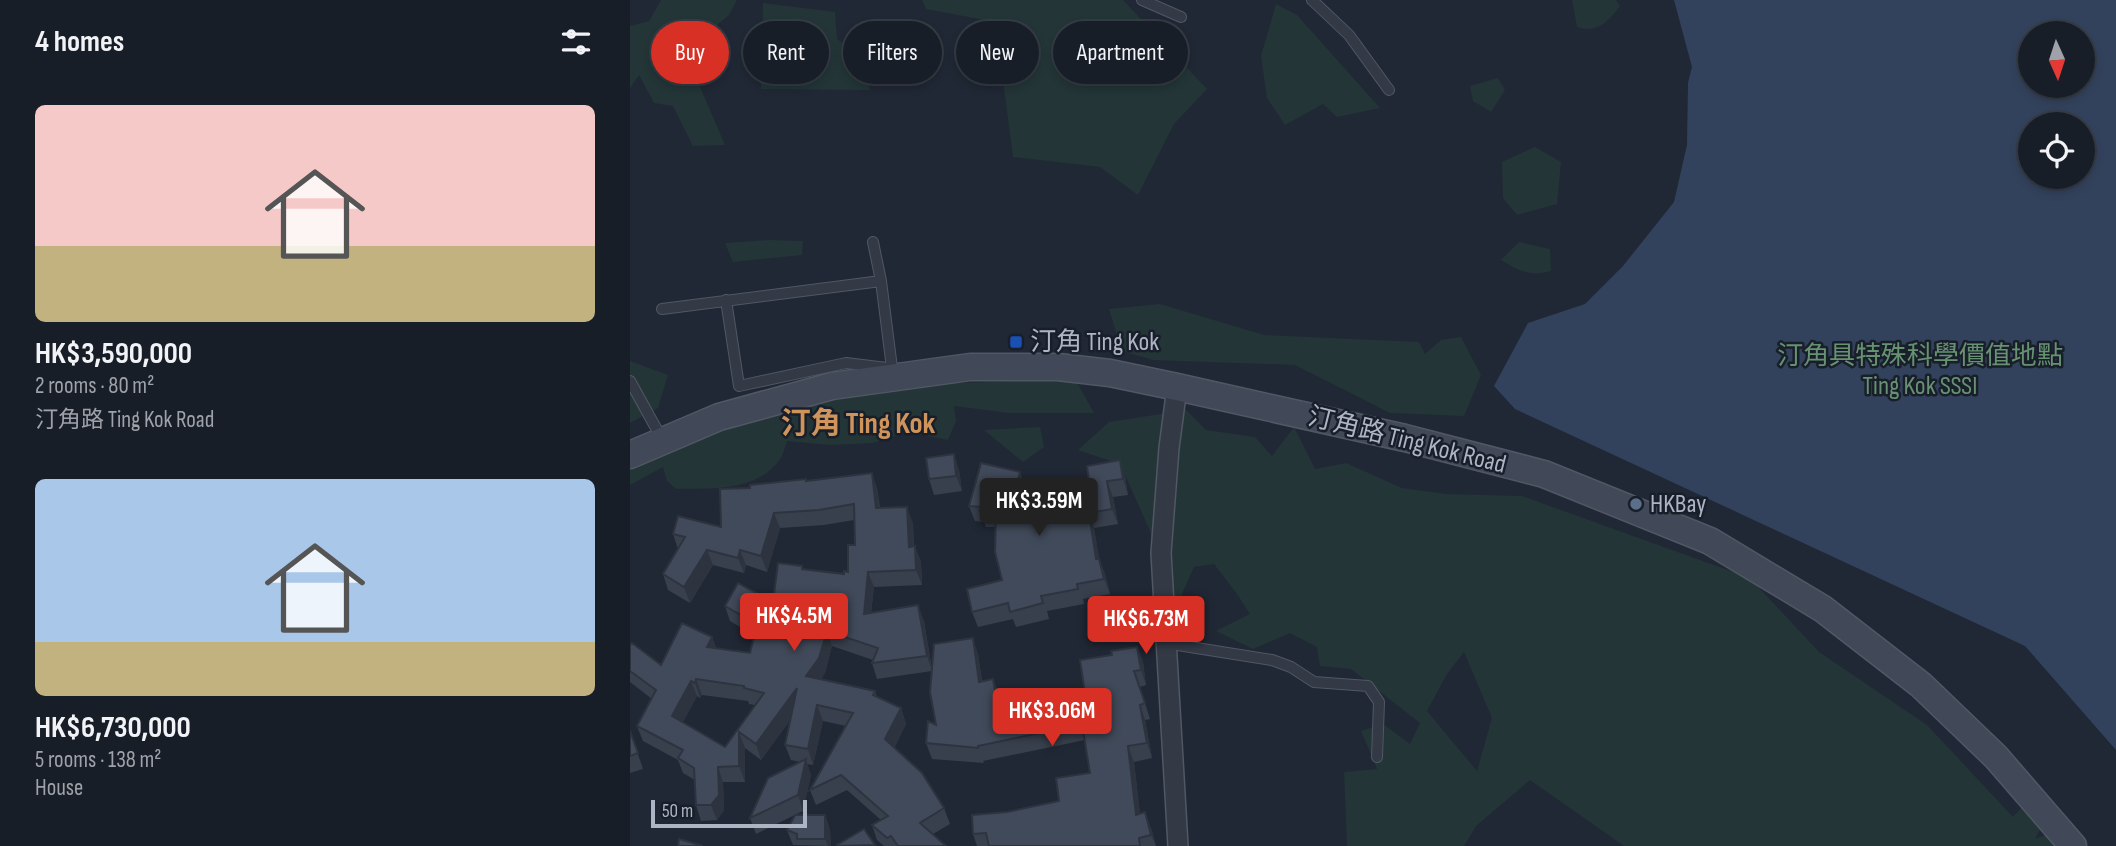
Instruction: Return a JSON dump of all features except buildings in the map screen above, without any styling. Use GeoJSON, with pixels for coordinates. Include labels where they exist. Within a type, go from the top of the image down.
{"type":"FeatureCollection","features":[{"type":"Feature","properties":{"kind":"main road","name":"汀角路 Ting Kok Road"},"geometry":{"type":"LineString","coordinates":[[630,455],[719,417],[892,372],[970,367],[1058,367],[1110,373],[1177,387],[1405,438],[1544,474],[1710,541],[1823,609],[1922,685],[1996,757],[2073,846]]}},
{"type":"Feature","properties":{"kind":"street"},"geometry":{"type":"LineString","coordinates":[[1177,387],[1169,448],[1161,553],[1178,846]]}},
{"type":"Feature","properties":{"kind":"lane"},"geometry":{"type":"LineString","coordinates":[[1142,0],[1181,17]]}},
{"type":"Feature","properties":{"kind":"lane"},"geometry":{"type":"LineString","coordinates":[[1312,0],[1349,35],[1389,90]]}},
{"type":"Feature","properties":{"kind":"lane"},"geometry":{"type":"LineString","coordinates":[[726,300],[739,386],[846,363],[892,372],[881,281],[873,242]]}},
{"type":"Feature","properties":{"kind":"lane"},"geometry":{"type":"LineString","coordinates":[[662,309],[881,281]]}},
{"type":"Feature","properties":{"kind":"lane"},"geometry":{"type":"LineString","coordinates":[[630,381],[662,440]]}},
{"type":"Feature","properties":{"kind":"lane"},"geometry":{"type":"LineString","coordinates":[[1165,643],[1272,660],[1283,663],[1314,682],[1368,686],[1379,702],[1377,757]]}},
{"type":"Feature","properties":{"kind":"shaded area"},"geometry":{"type":"Polygon","coordinates":[[[661,0],[737,0],[729,15],[722,21],[651,21],[651,84],[699,84],[725,145],[693,146],[673,106],[654,103],[639,75],[630,88],[630,26],[649,21],[661,0]]]}},
{"type":"Feature","properties":{"kind":"shaded area"},"geometry":{"type":"Polygon","coordinates":[[[922,0],[1123,0],[1143,21],[1053,21],[1053,84],[1188,84],[1188,69],[1207,89],[1174,124],[1138,195],[1100,167],[1013,157],[1003,84],[1039,84],[1039,21],[990,21],[926,9],[922,0]]]}},
{"type":"Feature","properties":{"kind":"shaded area"},"geometry":{"type":"Polygon","coordinates":[[[1572,0],[1616,0],[1620,6],[1602,25],[1584,29],[1577,27],[1572,0]]]}},
{"type":"Feature","properties":{"kind":"shaded area"},"geometry":{"type":"Polygon","coordinates":[[[763,3],[835,12],[837,39],[843,43],[843,84],[868,84],[870,90],[761,89],[761,84],[829,84],[829,21],[763,21],[763,3]]]}},
{"type":"Feature","properties":{"kind":"shaded area"},"geometry":{"type":"Polygon","coordinates":[[[1276,4],[1297,15],[1380,108],[1337,117],[1323,104],[1285,125],[1267,98],[1261,56],[1276,4]]]}},
{"type":"Feature","properties":{"kind":"shaded area"},"geometry":{"type":"Polygon","coordinates":[[[1498,78],[1505,90],[1491,112],[1473,101],[1470,86],[1498,78]]]}},
{"type":"Feature","properties":{"kind":"shaded area"},"geometry":{"type":"Polygon","coordinates":[[[1535,147],[1561,162],[1557,204],[1517,215],[1503,198],[1502,162],[1535,147]]]}},
{"type":"Feature","properties":{"kind":"shaded area"},"geometry":{"type":"Polygon","coordinates":[[[803,241],[802,255],[733,262],[725,243],[803,241]]]}},
{"type":"Feature","properties":{"kind":"shaded area"},"geometry":{"type":"Polygon","coordinates":[[[1519,242],[1550,249],[1551,271],[1525,272],[1501,260],[1519,242]]]}},
{"type":"Feature","properties":{"kind":"shaded area"},"geometry":{"type":"Polygon","coordinates":[[[1160,304],[1264,335],[1419,342],[1425,354],[1441,340],[1461,337],[1481,375],[1464,416],[1390,413],[1295,365],[1153,360],[1122,351],[1109,309],[1160,304]]]}},
{"type":"Feature","properties":{"kind":"shaded area"},"geometry":{"type":"Polygon","coordinates":[[[630,361],[668,375],[658,408],[630,423],[630,361]]]}},
{"type":"Feature","properties":{"kind":"shaded area"},"geometry":{"type":"Polygon","coordinates":[[[1075,379],[1094,413],[1009,413],[954,406],[956,421],[948,440],[908,432],[873,443],[830,445],[787,441],[780,459],[769,471],[745,484],[676,489],[667,481],[663,467],[630,485],[630,467],[672,444],[804,404],[894,385],[1075,379]]]}},
{"type":"Feature","properties":{"kind":"shaded area"},"geometry":{"type":"Polygon","coordinates":[[[1186,410],[1206,430],[1255,437],[1272,456],[1294,427],[1315,469],[1346,463],[1402,488],[1446,494],[1522,496],[1750,578],[1819,652],[1927,725],[2013,817],[2025,804],[2042,825],[2035,839],[2051,833],[2060,846],[1624,846],[1530,780],[1476,826],[1464,846],[1347,846],[1344,772],[1377,769],[1361,731],[1383,724],[1410,744],[1420,723],[1351,669],[1320,666],[1317,647],[1290,633],[1253,649],[1216,631],[1250,614],[1214,564],[1194,567],[1173,614],[1157,622],[1151,533],[1120,464],[1078,450],[1109,422],[1186,410]],[[1464,652],[1447,674],[1427,711],[1477,771],[1492,718],[1464,652]]]}},
{"type":"Feature","properties":{"kind":"shaded area"},"geometry":{"type":"Polygon","coordinates":[[[1040,427],[1044,447],[1023,462],[984,430],[1040,427]]]}},
{"type":"Feature","properties":{"kind":"water","name":"汀角具特殊科學價值地點 Ting Kok SSSI"},"geometry":{"type":"Polygon","coordinates":[[[1674,0],[2116,0],[2116,750],[2025,646],[1515,409],[1494,386],[1528,323],[1585,304],[1623,266],[1674,202],[1687,145],[1688,83],[1692,67],[1674,0]]]}},
{"type":"Feature","properties":{"kind":"place","name":"汀角 Ting Kok"},"geometry":{"type":"Point","coordinates":[1016,342]}},
{"type":"Feature","properties":{"kind":"place","name":"HKBay"},"geometry":{"type":"Point","coordinates":[1636,504]}},
{"type":"Feature","properties":{"kind":"district","name":"汀角 Ting Kok"},"geometry":{"type":"Point","coordinates":[858,424]}}]}
